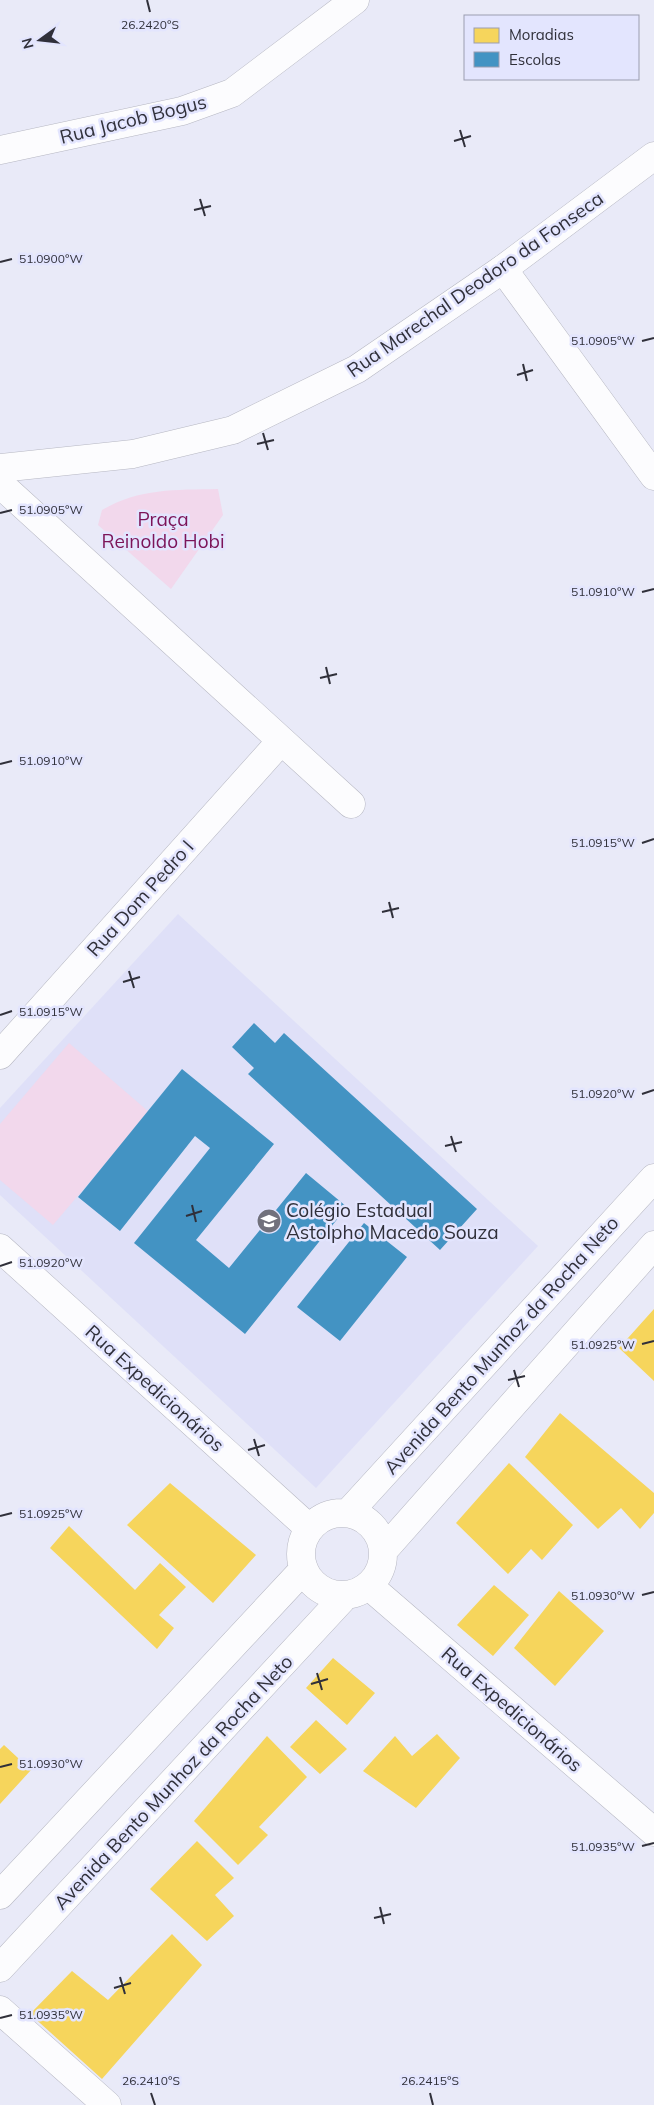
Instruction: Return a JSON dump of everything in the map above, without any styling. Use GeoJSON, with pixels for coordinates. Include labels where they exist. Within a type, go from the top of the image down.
{"type":"FeatureCollection","features":[{"type":"Feature","properties":{"kind":"main road","name":"Rua Jacob Bogus"},"geometry":{"type":"LineString","coordinates":[[0,150],[182,111],[232,93],[355,0]]}},
{"type":"Feature","properties":{"kind":"main road","name":"Rua Marechal Deodoro da Fonseca"},"geometry":{"type":"LineString","coordinates":[[0,468],[133,454],[233,430],[357,369],[503,269],[654,156]]}},
{"type":"Feature","properties":{"kind":"main road"},"geometry":{"type":"LineString","coordinates":[[503,269],[654,476]]}},
{"type":"Feature","properties":{"kind":"main road"},"geometry":{"type":"LineString","coordinates":[[0,484],[351,804]]}},
{"type":"Feature","properties":{"kind":"main road","name":"Rua Dom Pedro I"},"geometry":{"type":"LineString","coordinates":[[0,1056],[281,741]]}},
{"type":"Feature","properties":{"kind":"main road","name":"Avenida Bento Munhoz da Rocha Neto"},"geometry":{"type":"LineString","coordinates":[[348,1513],[654,1178]]}},
{"type":"Feature","properties":{"kind":"main road","name":"Avenida Bento Munhoz da Rocha Neto"},"geometry":{"type":"LineString","coordinates":[[0,1968],[380,1569],[384,1550],[654,1245]]}},
{"type":"Feature","properties":{"kind":"main road","name":"Rua Expedicionários"},"geometry":{"type":"LineString","coordinates":[[0,1248],[310,1528]]}},
{"type":"Feature","properties":{"kind":"main road"},"geometry":{"type":"LineString","coordinates":[[357,1591],[333,1594],[320,1589],[311,1581],[304,1569],[301,1555],[303,1541],[310,1528],[320,1519],[333,1514],[348,1513],[361,1517],[372,1525],[380,1537],[384,1550]]}},
{"type":"Feature","properties":{"kind":"main road"},"geometry":{"type":"LineString","coordinates":[[0,1895],[304,1569]]}},
{"type":"Feature","properties":{"kind":"main road","name":"Rua Expedicionários"},"geometry":{"type":"LineString","coordinates":[[357,1591],[654,1832]]}},
{"type":"Feature","properties":{"kind":"main road"},"geometry":{"type":"LineString","coordinates":[[0,2010],[107,2105]]}},
{"type":"Feature","properties":{"kind":"shaded area","name":"Colégio Estadual Astolpho Macedo Souza"},"geometry":{"type":"Polygon","coordinates":[[[178,914],[538,1246],[316,1488],[0,1195],[0,1108],[178,914]]]}},
{"type":"Feature","properties":{"kind":"green space","name":"Praça Reinoldo Hobi"},"geometry":{"type":"Polygon","coordinates":[[[218,489],[223,515],[171,589],[98,525],[102,510],[130,498],[158,492],[218,489]]]}},
{"type":"Feature","properties":{"kind":"green space"},"geometry":{"type":"Polygon","coordinates":[[[69,1043],[149,1112],[53,1225],[0,1180],[0,1124],[69,1043]]]}},
{"type":"Feature","properties":{"kind":"building: Moradias"},"geometry":{"type":"Polygon","coordinates":[[[654,1309],[654,1381],[619,1348],[654,1309]]]}},
{"type":"Feature","properties":{"kind":"building: Moradias"},"geometry":{"type":"Polygon","coordinates":[[[560,1413],[654,1493],[654,1513],[640,1529],[621,1508],[598,1529],[525,1457],[560,1413]]]}},
{"type":"Feature","properties":{"kind":"building: Moradias"},"geometry":{"type":"Polygon","coordinates":[[[509,1463],[573,1525],[542,1560],[531,1549],[508,1574],[456,1523],[509,1463]]]}},
{"type":"Feature","properties":{"kind":"building: Moradias"},"geometry":{"type":"Polygon","coordinates":[[[170,1483],[256,1555],[213,1603],[127,1525],[170,1483]]]}},
{"type":"Feature","properties":{"kind":"building: Moradias"},"geometry":{"type":"Polygon","coordinates":[[[69,1526],[135,1590],[160,1563],[186,1587],[159,1615],[174,1628],[157,1649],[50,1548],[69,1526]]]}},
{"type":"Feature","properties":{"kind":"building: Moradias"},"geometry":{"type":"Polygon","coordinates":[[[494,1585],[529,1615],[493,1656],[457,1625],[494,1585]]]}},
{"type":"Feature","properties":{"kind":"building: Moradias"},"geometry":{"type":"Polygon","coordinates":[[[559,1591],[604,1631],[555,1686],[514,1648],[559,1591]]]}},
{"type":"Feature","properties":{"kind":"building: Moradias"},"geometry":{"type":"Polygon","coordinates":[[[333,1658],[375,1693],[347,1725],[306,1688],[333,1658]]]}},
{"type":"Feature","properties":{"kind":"building: Moradias"},"geometry":{"type":"Polygon","coordinates":[[[316,1720],[347,1749],[320,1774],[290,1747],[316,1720]]]}},
{"type":"Feature","properties":{"kind":"building: Moradias"},"geometry":{"type":"Polygon","coordinates":[[[437,1734],[460,1758],[416,1808],[363,1771],[395,1736],[412,1756],[437,1734]]]}},
{"type":"Feature","properties":{"kind":"building: Moradias"},"geometry":{"type":"Polygon","coordinates":[[[267,1736],[307,1777],[259,1827],[268,1835],[238,1865],[194,1821],[267,1736]]]}},
{"type":"Feature","properties":{"kind":"building: Moradias"},"geometry":{"type":"Polygon","coordinates":[[[4,1745],[31,1770],[0,1804],[0,1749],[4,1745]]]}},
{"type":"Feature","properties":{"kind":"building: Moradias"},"geometry":{"type":"Polygon","coordinates":[[[197,1841],[234,1878],[215,1895],[234,1916],[207,1941],[150,1889],[197,1841]]]}},
{"type":"Feature","properties":{"kind":"building: Moradias"},"geometry":{"type":"Polygon","coordinates":[[[172,1934],[202,1965],[102,2079],[30,2014],[72,1971],[108,2000],[172,1934]]]}},
{"type":"Feature","properties":{"kind":"building: Escolas"},"geometry":{"type":"Polygon","coordinates":[[[254,1023],[275,1043],[284,1033],[477,1209],[440,1250],[248,1074],[254,1068],[232,1047],[254,1023]]]}},
{"type":"Feature","properties":{"kind":"building: Escolas"},"geometry":{"type":"Polygon","coordinates":[[[182,1069],[274,1144],[196,1240],[229,1268],[306,1173],[347,1207],[245,1334],[134,1243],[210,1148],[195,1136],[120,1231],[78,1197],[182,1069]]]}},
{"type":"Feature","properties":{"kind":"building: Escolas"},"geometry":{"type":"Polygon","coordinates":[[[364,1223],[407,1257],[340,1341],[297,1307],[364,1223]]]}},
{"type":"Feature","properties":{"kind":"place","name":"Colégio Estadual Astolpho Macedo Souza"},"geometry":{"type":"Point","coordinates":[269,1221]}}]}
